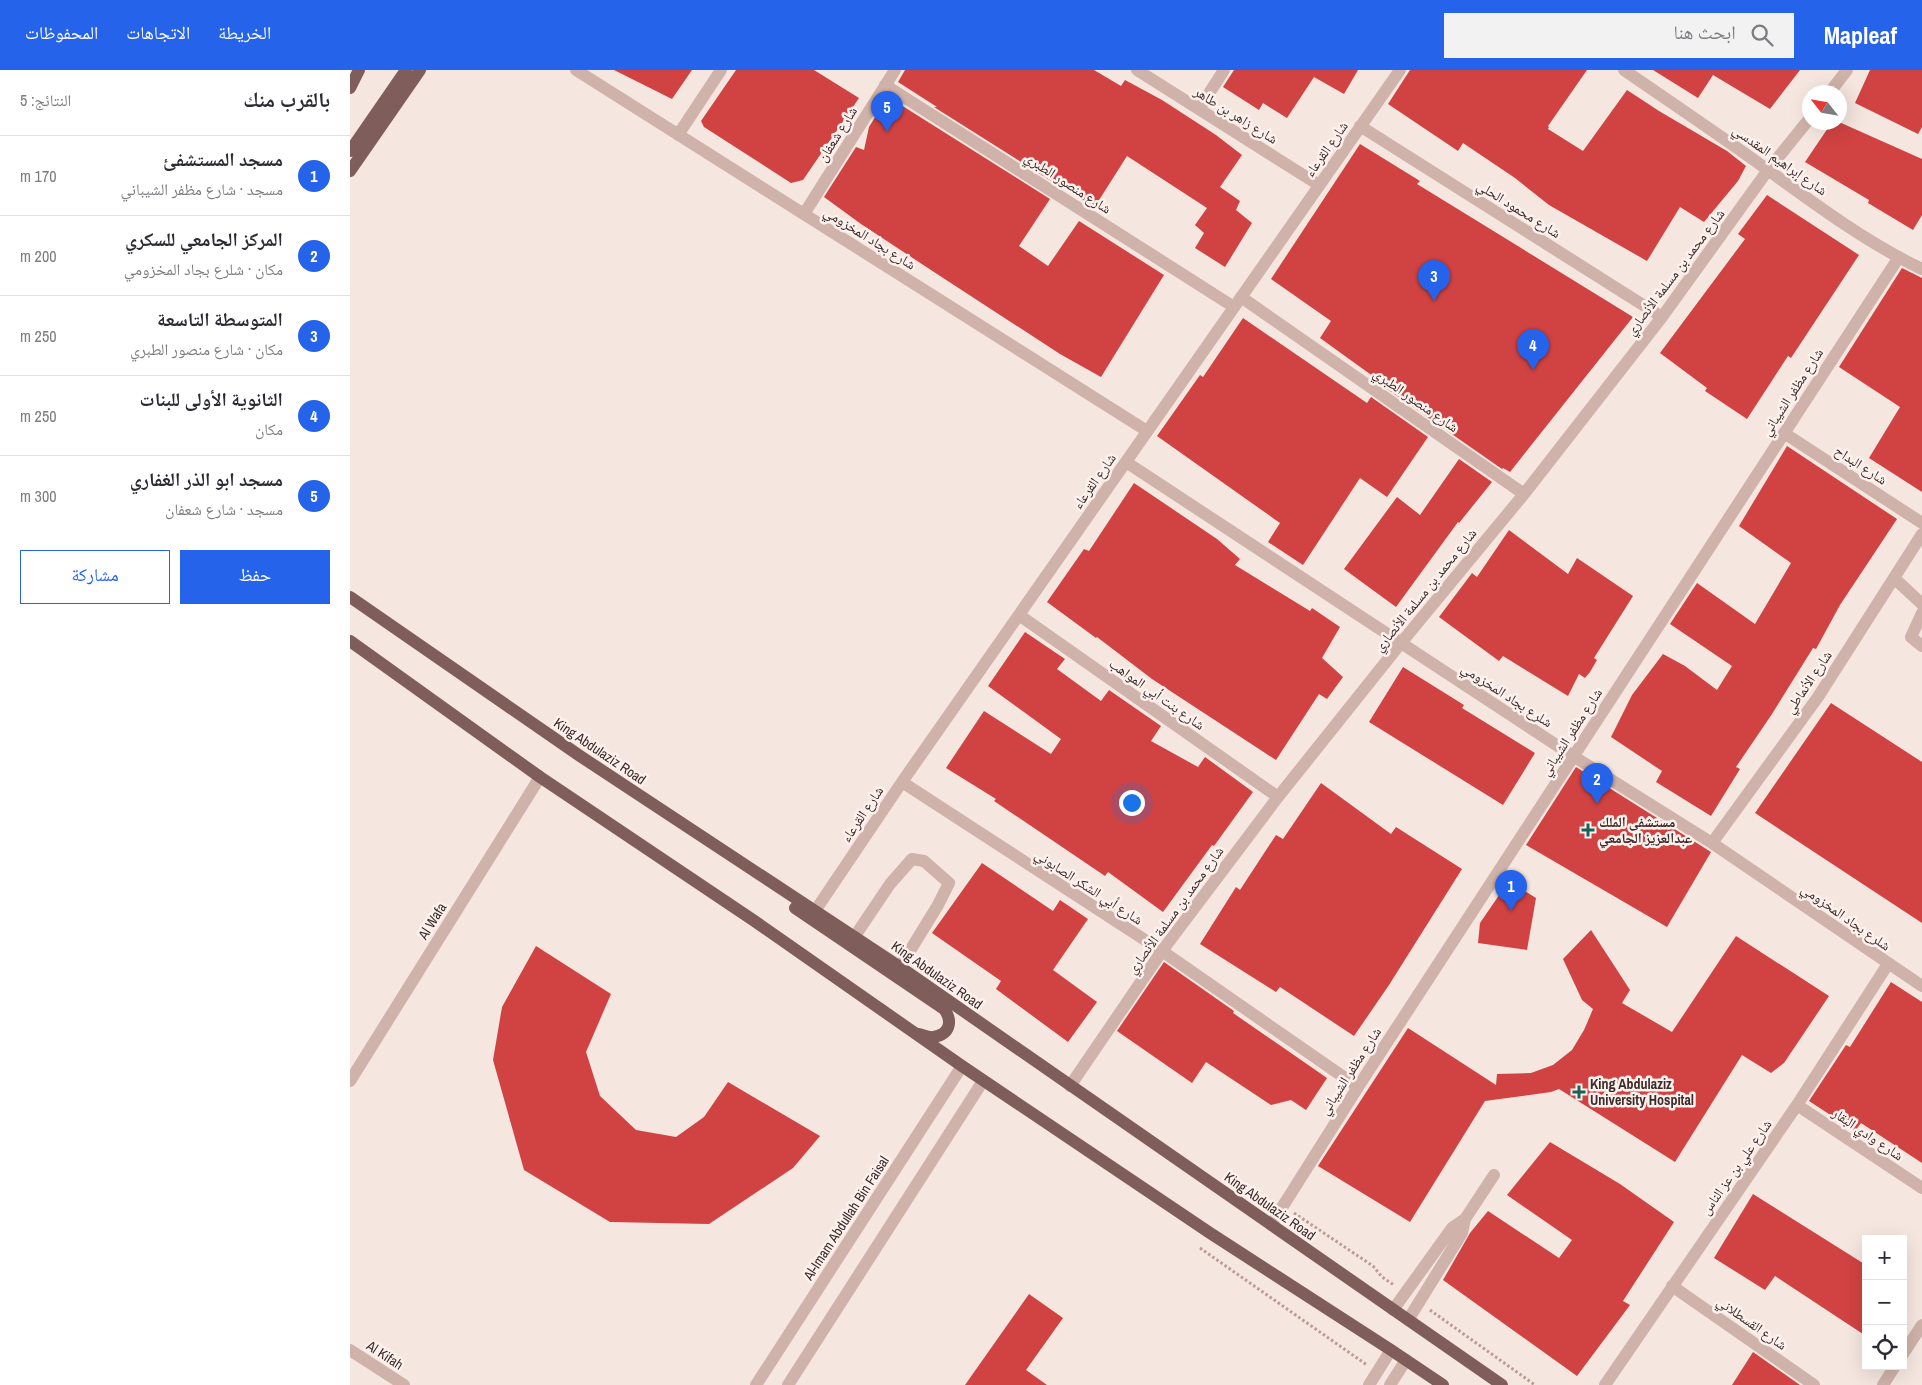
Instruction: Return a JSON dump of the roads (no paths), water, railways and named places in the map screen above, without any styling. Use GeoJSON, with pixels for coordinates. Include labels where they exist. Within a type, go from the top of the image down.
{"type":"FeatureCollection","features":[{"type":"Feature","properties":{"kind":"main road"},"geometry":{"type":"LineString","coordinates":[[350,79],[356,70]]}},
{"type":"Feature","properties":{"kind":"main road"},"geometry":{"type":"LineString","coordinates":[[350,88],[356,70]]}},
{"type":"Feature","properties":{"kind":"main road"},"geometry":{"type":"LineString","coordinates":[[350,150],[406,70]]}},
{"type":"Feature","properties":{"kind":"main road"},"geometry":{"type":"LineString","coordinates":[[350,171],[420,70]]}},
{"type":"Feature","properties":{"kind":"main road","name":"King Abdulaziz Road"},"geometry":{"type":"LineString","coordinates":[[350,597],[580,756],[855,936],[1502,1385]]}},
{"type":"Feature","properties":{"kind":"main road"},"geometry":{"type":"LineString","coordinates":[[350,641],[540,777],[753,920],[984,1081],[1210,1233],[1442,1385]]}},
{"type":"Feature","properties":{"kind":"main road"},"geometry":{"type":"LineString","coordinates":[[728,854],[782,899],[944,1009],[949,1016],[950,1025],[944,1033],[933,1037],[916,1034]]}},
{"type":"Feature","properties":{"kind":"street"},"geometry":{"type":"LineString","coordinates":[[350,74],[356,70]]}},
{"type":"Feature","properties":{"kind":"street","name":"شارع بجاد المخزومي"},"geometry":{"type":"LineString","coordinates":[[576,70],[1147,431]]}},
{"type":"Feature","properties":{"kind":"street"},"geometry":{"type":"LineString","coordinates":[[678,135],[721,70]]}},
{"type":"Feature","properties":{"kind":"street","name":"شارع شعفان"},"geometry":{"type":"LineString","coordinates":[[804,214],[895,70]]}},
{"type":"Feature","properties":{"kind":"street","name":"شارع زاهر بن طاهر"},"geometry":{"type":"LineString","coordinates":[[1137,70],[1320,185]]}},
{"type":"Feature","properties":{"kind":"street"},"geometry":{"type":"LineString","coordinates":[[1199,109],[1224,70]]}},
{"type":"Feature","properties":{"kind":"street","name":"شارع القرعاء"},"geometry":{"type":"LineString","coordinates":[[815,911],[902,782],[1400,70]]}},
{"type":"Feature","properties":{"kind":"street","name":"شارع إبراهيم المقدسي"},"geometry":{"type":"LineString","coordinates":[[1624,70],[1768,170],[1800,195],[1922,269]]}},
{"type":"Feature","properties":{"kind":"street"},"geometry":{"type":"LineString","coordinates":[[1836,85],[1848,70]]}},
{"type":"Feature","properties":{"kind":"street","name":"شارع منصور الطبري"},"geometry":{"type":"LineString","coordinates":[[885,85],[1237,302],[1524,494]]}},
{"type":"Feature","properties":{"kind":"street","name":"شارع محمود الحلي"},"geometry":{"type":"LineString","coordinates":[[1360,126],[1662,317]]}},
{"type":"Feature","properties":{"kind":"street","name":"شارع محمد بن مسلمة الأنصاري"},"geometry":{"type":"LineString","coordinates":[[1070,1086],[1162,951],[1278,797],[1401,643],[1524,494],[1662,317],[1768,170],[1802,128]]}},
{"type":"Feature","properties":{"kind":"street","name":"شارع مظفر الشيباني"},"geometry":{"type":"LineString","coordinates":[[1271,1225],[1358,1087],[1899,256]]}},
{"type":"Feature","properties":{"kind":"street","name":"شارع البداح"},"geometry":{"type":"LineString","coordinates":[[1784,433],[1922,523]]}},
{"type":"Feature","properties":{"kind":"street","name":"شلرع بجاد المخزومي"},"geometry":{"type":"LineString","coordinates":[[1126,462],[1573,756],[1712,843],[1922,986]]}},
{"type":"Feature","properties":{"kind":"street","name":"شارع الأنماطي"},"geometry":{"type":"LineString","coordinates":[[1712,843],[1818,697],[1922,534]]}},
{"type":"Feature","properties":{"kind":"street"},"geometry":{"type":"LineString","coordinates":[[1894,578],[1922,604]]}},
{"type":"Feature","properties":{"kind":"street"},"geometry":{"type":"LineString","coordinates":[[1922,612],[1911,638],[1922,646]]}},
{"type":"Feature","properties":{"kind":"street","name":"شارع بنت أبي المواهب"},"geometry":{"type":"LineString","coordinates":[[1019,615],[1278,797]]}},
{"type":"Feature","properties":{"kind":"street","name":"Al Wafa"},"geometry":{"type":"LineString","coordinates":[[350,1081],[540,777]]}},
{"type":"Feature","properties":{"kind":"street","name":"شارع أبي الشكر الصابوني"},"geometry":{"type":"LineString","coordinates":[[902,782],[1162,951],[1358,1087]]}},
{"type":"Feature","properties":{"kind":"street"},"geometry":{"type":"LineString","coordinates":[[855,936],[897,875],[912,859],[924,861],[949,883],[938,905],[900,967]]}},
{"type":"Feature","properties":{"kind":"street","name":"شارع علي بن عز الناس"},"geometry":{"type":"LineString","coordinates":[[1605,1385],[1797,1104],[1888,964]]}},
{"type":"Feature","properties":{"kind":"street","name":"Al-Imam Abdullah Bin Faisal"},"geometry":{"type":"LineString","coordinates":[[756,1385],[962,1066]]}},
{"type":"Feature","properties":{"kind":"street"},"geometry":{"type":"LineString","coordinates":[[788,1385],[984,1081]]}},
{"type":"Feature","properties":{"kind":"street","name":"شارع وادي البقار"},"geometry":{"type":"LineString","coordinates":[[1797,1104],[1922,1188]]}},
{"type":"Feature","properties":{"kind":"street"},"geometry":{"type":"LineString","coordinates":[[1408,1320],[1462,1233],[1465,1219],[1494,1175]]}},
{"type":"Feature","properties":{"kind":"street"},"geometry":{"type":"LineString","coordinates":[[1393,1310],[1452,1228],[1465,1219]]}},
{"type":"Feature","properties":{"kind":"street","name":"شارع القسطلاني"},"geometry":{"type":"LineString","coordinates":[[1672,1286],[1814,1385]]}},
{"type":"Feature","properties":{"kind":"street"},"geometry":{"type":"LineString","coordinates":[[1907,1348],[1922,1325]]}},
{"type":"Feature","properties":{"kind":"street","name":"Al Kifah"},"geometry":{"type":"LineString","coordinates":[[350,1350],[404,1385]]}},
{"type":"Feature","properties":{"kind":"street"},"geometry":{"type":"LineString","coordinates":[[1369,1385],[1391,1350]]}},
{"type":"Feature","properties":{"kind":"street"},"geometry":{"type":"LineString","coordinates":[[1390,1385],[1406,1360]]}},
{"type":"Feature","properties":{"kind":"street"},"geometry":{"type":"LineString","coordinates":[[1883,1385],[1892,1370]]}},
{"type":"Feature","properties":{"kind":"place","name":"مسجد ابو الذر الغفاري"},"geometry":{"type":"Point","coordinates":[887,132]}},
{"type":"Feature","properties":{"kind":"place","name":"المتوسطة التاسعة"},"geometry":{"type":"Point","coordinates":[1434,301]}},
{"type":"Feature","properties":{"kind":"place","name":"الثانوية الأولى للبنات"},"geometry":{"type":"Point","coordinates":[1533,370]}},
{"type":"Feature","properties":{"kind":"place","name":"المركز الجامعي للسكري"},"geometry":{"type":"Point","coordinates":[1597,804]}},
{"type":"Feature","properties":{"kind":"place","name":"مستشفى الملك عبدالعزيز الجامعي"},"geometry":{"type":"Point","coordinates":[1588,830]}},
{"type":"Feature","properties":{"kind":"place","name":"مسجد المستشفئ"},"geometry":{"type":"Point","coordinates":[1511,911]}},
{"type":"Feature","properties":{"kind":"place","name":"King Abdulaziz University Hospital"},"geometry":{"type":"Point","coordinates":[1579,1092]}}]}
